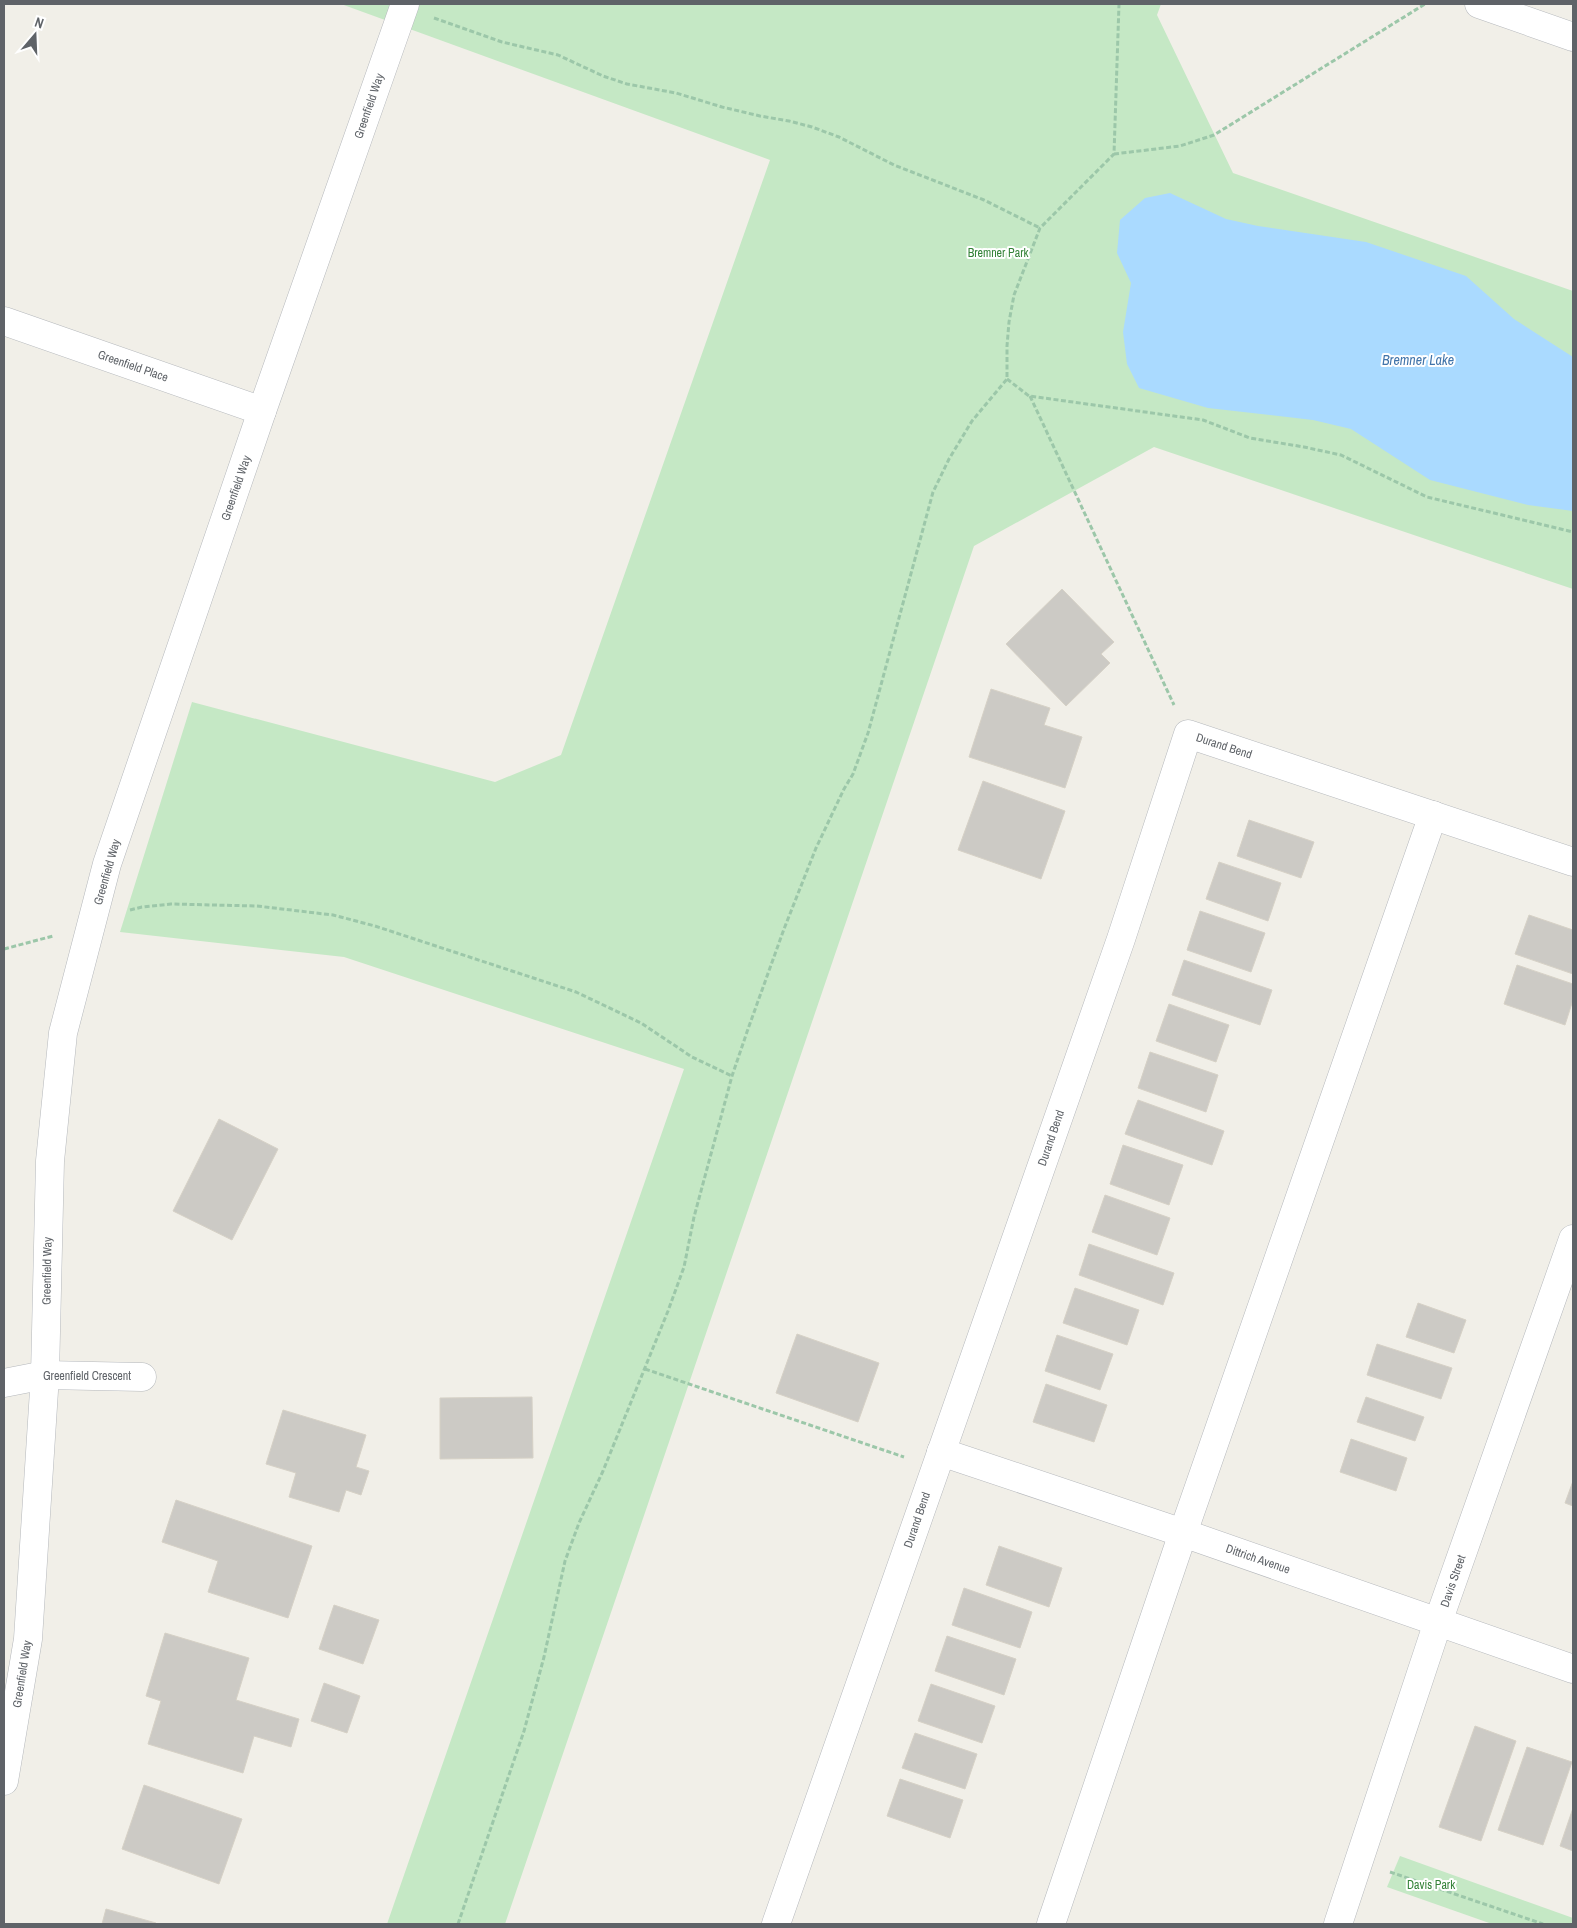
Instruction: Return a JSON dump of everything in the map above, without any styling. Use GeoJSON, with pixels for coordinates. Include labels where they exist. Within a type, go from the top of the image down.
{"type":"FeatureCollection","features":[{"type":"Feature","properties":{"kind":"street"},"geometry":{"type":"LineString","coordinates":[[1480,4],[1573,37]]}},
{"type":"Feature","properties":{"kind":"street","name":"Greenfield Way"},"geometry":{"type":"LineString","coordinates":[[4,1781],[28,1639],[45,1374],[50,1161],[64,1033],[107,864],[262,412],[405,6]]}},
{"type":"Feature","properties":{"kind":"street","name":"Greenfield Place"},"geometry":{"type":"LineString","coordinates":[[4,321],[262,412]]}},
{"type":"Feature","properties":{"kind":"street","name":"Durand Bend"},"geometry":{"type":"LineString","coordinates":[[776,1924],[1121,939],[1188,734],[1573,862]]}},
{"type":"Feature","properties":{"kind":"street"},"geometry":{"type":"LineString","coordinates":[[1051,1924],[1183,1533],[1433,816]]}},
{"type":"Feature","properties":{"kind":"street","name":"Davis Street"},"geometry":{"type":"LineString","coordinates":[[1338,1924],[1438,1622],[1573,1239]]}},
{"type":"Feature","properties":{"kind":"street","name":"Greenfield Crescent"},"geometry":{"type":"LineString","coordinates":[[4,1383],[45,1374],[142,1377]]}},
{"type":"Feature","properties":{"kind":"street","name":"Dittrich Avenue"},"geometry":{"type":"LineString","coordinates":[[941,1452],[1183,1533],[1573,1668]]}},
{"type":"Feature","properties":{"kind":"path"},"geometry":{"type":"LineString","coordinates":[[1114,154],[1119,4]]}},
{"type":"Feature","properties":{"kind":"path"},"geometry":{"type":"LineString","coordinates":[[458,1924],[524,1731],[544,1657],[565,1561],[579,1523],[603,1471],[645,1369],[684,1267],[694,1217],[732,1076],[787,922],[816,848],[853,774],[866,741],[882,687],[926,510],[948,459],[972,421],[1007,379],[1006,346],[1014,295],[1040,228],[1114,154],[1180,146],[1214,135],[1425,4]]}},
{"type":"Feature","properties":{"kind":"path"},"geometry":{"type":"LineString","coordinates":[[405,6],[502,42],[558,56],[602,76],[628,84],[676,93],[722,107],[788,120],[812,127],[839,137],[894,164],[984,200],[1040,228]]}},
{"type":"Feature","properties":{"kind":"path"},"geometry":{"type":"LineString","coordinates":[[1007,379],[1030,396],[1188,734]]}},
{"type":"Feature","properties":{"kind":"path"},"geometry":{"type":"LineString","coordinates":[[1030,396],[1203,420],[1250,438],[1342,456],[1427,497],[1573,532]]}},
{"type":"Feature","properties":{"kind":"path"},"geometry":{"type":"LineString","coordinates":[[4,949],[55,936],[94,920],[142,907],[171,904],[256,906],[333,915],[374,926],[576,992],[641,1023],[692,1057],[732,1076]]}},
{"type":"Feature","properties":{"kind":"path"},"geometry":{"type":"LineString","coordinates":[[645,1369],[902,1458],[941,1452]]}},
{"type":"Feature","properties":{"kind":"path"},"geometry":{"type":"LineString","coordinates":[[1360,1861],[1543,1924]]}},
{"type":"Feature","properties":{"kind":"green space","name":"Bremner Park"},"geometry":{"type":"Polygon","coordinates":[[[341,4],[1161,4],[1157,15],[1233,173],[1573,291],[1573,589],[1154,447],[974,546],[505,1924],[387,1924],[684,1069],[344,957],[120,932],[192,702],[495,782],[561,755],[770,160],[341,4]]]}},
{"type":"Feature","properties":{"kind":"green space","name":"Davis Park"},"geometry":{"type":"Polygon","coordinates":[[[1400,1856],[1573,1918],[1573,1924],[1492,1924],[1387,1887],[1400,1856]]]}},
{"type":"Feature","properties":{"kind":"water","name":"Bremner Lake"},"geometry":{"type":"Polygon","coordinates":[[[1170,193],[1226,219],[1258,226],[1366,242],[1466,276],[1514,319],[1573,357],[1573,511],[1528,505],[1430,480],[1351,429],[1313,420],[1208,408],[1139,388],[1127,364],[1123,332],[1131,283],[1117,253],[1120,220],[1145,198],[1170,193]]]}},
{"type":"Feature","properties":{"kind":"building"},"geometry":{"type":"Polygon","coordinates":[[[1062,589],[1114,642],[1101,654],[1110,663],[1066,706],[1006,644],[1062,589]]]}},
{"type":"Feature","properties":{"kind":"building"},"geometry":{"type":"Polygon","coordinates":[[[991,689],[1050,708],[1044,725],[1082,737],[1065,788],[969,757],[991,689]]]}},
{"type":"Feature","properties":{"kind":"building"},"geometry":{"type":"Polygon","coordinates":[[[983,781],[1065,811],[1041,879],[958,850],[983,781]]]}},
{"type":"Feature","properties":{"kind":"building"},"geometry":{"type":"Polygon","coordinates":[[[1249,820],[1314,842],[1301,878],[1237,856],[1249,820]]]}},
{"type":"Feature","properties":{"kind":"building"},"geometry":{"type":"Polygon","coordinates":[[[1219,862],[1281,883],[1268,921],[1206,899],[1219,862]]]}},
{"type":"Feature","properties":{"kind":"building"},"geometry":{"type":"Polygon","coordinates":[[[1200,911],[1265,933],[1251,972],[1187,950],[1200,911]]]}},
{"type":"Feature","properties":{"kind":"building"},"geometry":{"type":"Polygon","coordinates":[[[1529,915],[1573,930],[1573,974],[1515,954],[1529,915]]]}},
{"type":"Feature","properties":{"kind":"building"},"geometry":{"type":"Polygon","coordinates":[[[1184,960],[1272,990],[1260,1025],[1172,995],[1184,960]]]}},
{"type":"Feature","properties":{"kind":"building"},"geometry":{"type":"Polygon","coordinates":[[[1517,965],[1573,984],[1573,1000],[1565,1025],[1504,1004],[1517,965]]]}},
{"type":"Feature","properties":{"kind":"building"},"geometry":{"type":"Polygon","coordinates":[[[1169,1004],[1229,1025],[1216,1062],[1156,1041],[1169,1004]]]}},
{"type":"Feature","properties":{"kind":"building"},"geometry":{"type":"Polygon","coordinates":[[[1150,1052],[1218,1075],[1206,1112],[1138,1088],[1150,1052]]]}},
{"type":"Feature","properties":{"kind":"building"},"geometry":{"type":"Polygon","coordinates":[[[1138,1100],[1224,1131],[1212,1165],[1125,1134],[1138,1100]]]}},
{"type":"Feature","properties":{"kind":"building"},"geometry":{"type":"Polygon","coordinates":[[[219,1119],[278,1149],[232,1240],[173,1211],[219,1119]]]}},
{"type":"Feature","properties":{"kind":"building"},"geometry":{"type":"Polygon","coordinates":[[[1123,1145],[1183,1165],[1169,1205],[1110,1184],[1123,1145]]]}},
{"type":"Feature","properties":{"kind":"building"},"geometry":{"type":"Polygon","coordinates":[[[1105,1195],[1170,1218],[1157,1255],[1092,1232],[1105,1195]]]}},
{"type":"Feature","properties":{"kind":"building"},"geometry":{"type":"Polygon","coordinates":[[[1089,1244],[1174,1273],[1163,1305],[1079,1275],[1089,1244]]]}},
{"type":"Feature","properties":{"kind":"building"},"geometry":{"type":"Polygon","coordinates":[[[1075,1288],[1139,1310],[1127,1345],[1063,1323],[1075,1288]]]}},
{"type":"Feature","properties":{"kind":"building"},"geometry":{"type":"Polygon","coordinates":[[[1418,1303],[1466,1320],[1454,1353],[1406,1337],[1418,1303]]]}},
{"type":"Feature","properties":{"kind":"building"},"geometry":{"type":"Polygon","coordinates":[[[797,1334],[879,1363],[858,1422],[776,1393],[797,1334]]]}},
{"type":"Feature","properties":{"kind":"building"},"geometry":{"type":"Polygon","coordinates":[[[1057,1335],[1113,1354],[1100,1390],[1045,1371],[1057,1335]]]}},
{"type":"Feature","properties":{"kind":"building"},"geometry":{"type":"Polygon","coordinates":[[[1377,1344],[1452,1368],[1441,1399],[1367,1375],[1377,1344]]]}},
{"type":"Feature","properties":{"kind":"building"},"geometry":{"type":"Polygon","coordinates":[[[1046,1384],[1107,1405],[1094,1442],[1033,1422],[1046,1384]]]}},
{"type":"Feature","properties":{"kind":"building"},"geometry":{"type":"Polygon","coordinates":[[[532,1397],[533,1458],[440,1459],[440,1398],[532,1397]]]}},
{"type":"Feature","properties":{"kind":"building"},"geometry":{"type":"Polygon","coordinates":[[[1366,1397],[1424,1417],[1415,1441],[1357,1422],[1366,1397]]]}},
{"type":"Feature","properties":{"kind":"building"},"geometry":{"type":"Polygon","coordinates":[[[283,1410],[366,1435],[356,1467],[369,1471],[361,1495],[346,1490],[339,1512],[289,1497],[296,1473],[266,1464],[283,1410]]]}},
{"type":"Feature","properties":{"kind":"building"},"geometry":{"type":"Polygon","coordinates":[[[1351,1439],[1407,1458],[1396,1491],[1340,1472],[1351,1439]]]}},
{"type":"Feature","properties":{"kind":"building"},"geometry":{"type":"Polygon","coordinates":[[[1573,1481],[1573,1506],[1565,1503],[1573,1481]]]}},
{"type":"Feature","properties":{"kind":"building"},"geometry":{"type":"Polygon","coordinates":[[[176,1500],[312,1546],[288,1618],[208,1592],[218,1561],[162,1542],[176,1500]]]}},
{"type":"Feature","properties":{"kind":"building"},"geometry":{"type":"Polygon","coordinates":[[[999,1546],[1062,1568],[1049,1607],[986,1585],[999,1546]]]}},
{"type":"Feature","properties":{"kind":"building"},"geometry":{"type":"Polygon","coordinates":[[[964,1588],[1032,1612],[1020,1648],[952,1625],[964,1588]]]}},
{"type":"Feature","properties":{"kind":"building"},"geometry":{"type":"Polygon","coordinates":[[[334,1605],[379,1620],[363,1664],[319,1649],[334,1605]]]}},
{"type":"Feature","properties":{"kind":"building"},"geometry":{"type":"Polygon","coordinates":[[[165,1633],[249,1658],[236,1700],[299,1719],[291,1747],[254,1736],[243,1773],[148,1744],[161,1701],[146,1696],[165,1633]]]}},
{"type":"Feature","properties":{"kind":"building"},"geometry":{"type":"Polygon","coordinates":[[[947,1636],[1016,1659],[1004,1695],[935,1671],[947,1636]]]}},
{"type":"Feature","properties":{"kind":"building"},"geometry":{"type":"Polygon","coordinates":[[[324,1683],[360,1696],[347,1733],[311,1721],[324,1683]]]}},
{"type":"Feature","properties":{"kind":"building"},"geometry":{"type":"Polygon","coordinates":[[[931,1684],[995,1706],[982,1743],[918,1721],[931,1684]]]}},
{"type":"Feature","properties":{"kind":"building"},"geometry":{"type":"Polygon","coordinates":[[[1475,1726],[1516,1741],[1481,1841],[1439,1827],[1475,1726]]]}},
{"type":"Feature","properties":{"kind":"building"},"geometry":{"type":"Polygon","coordinates":[[[915,1733],[977,1754],[965,1789],[902,1768],[915,1733]]]}},
{"type":"Feature","properties":{"kind":"building"},"geometry":{"type":"Polygon","coordinates":[[[1527,1747],[1572,1762],[1543,1845],[1498,1830],[1527,1747]]]}},
{"type":"Feature","properties":{"kind":"building"},"geometry":{"type":"Polygon","coordinates":[[[900,1779],[963,1800],[950,1838],[887,1816],[900,1779]]]}},
{"type":"Feature","properties":{"kind":"building"},"geometry":{"type":"Polygon","coordinates":[[[144,1785],[242,1819],[219,1884],[122,1849],[144,1785]]]}},
{"type":"Feature","properties":{"kind":"building"},"geometry":{"type":"Polygon","coordinates":[[[1573,1808],[1573,1851],[1560,1846],[1573,1808]]]}},
{"type":"Feature","properties":{"kind":"building"},"geometry":{"type":"Polygon","coordinates":[[[106,1909],[156,1923],[156,1924],[102,1924],[106,1909]]]}}]}
